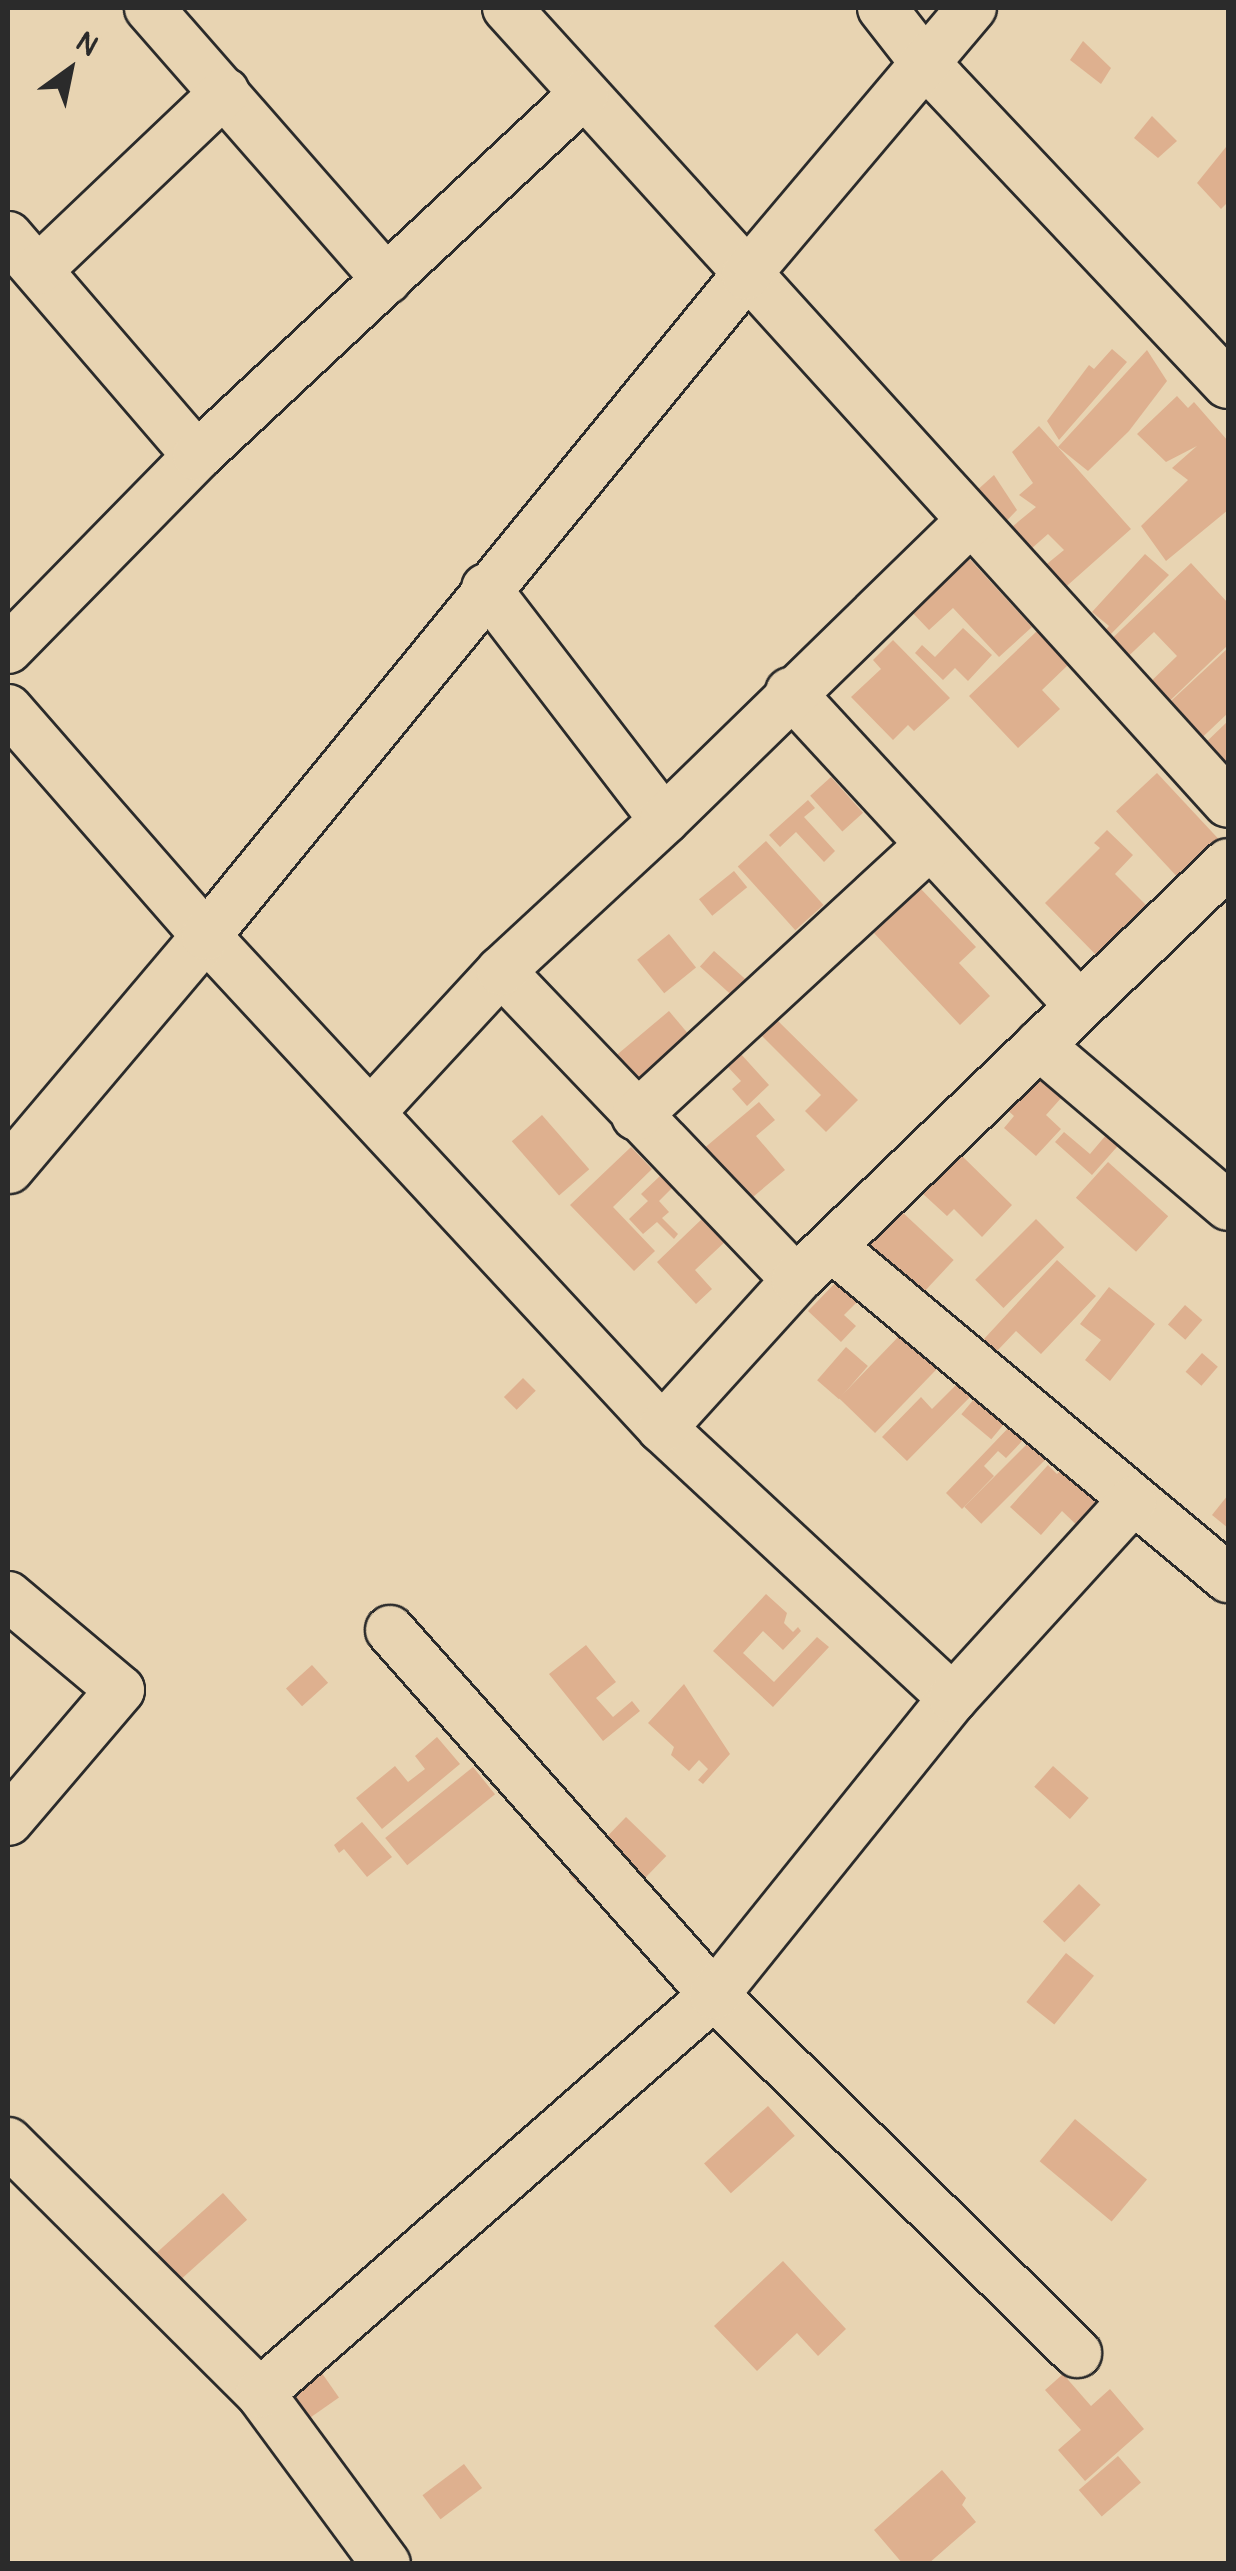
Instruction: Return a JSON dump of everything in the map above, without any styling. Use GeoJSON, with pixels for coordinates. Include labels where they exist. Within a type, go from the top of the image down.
{"type":"FeatureCollection","features":[{"type":"Feature","properties":{"kind":"street"},"geometry":{"type":"LineString","coordinates":[[149,8],[387,280]]}},
{"type":"Feature","properties":{"kind":"street"},"geometry":{"type":"LineString","coordinates":[[508,8],[1228,803]]}},
{"type":"Feature","properties":{"kind":"street"},"geometry":{"type":"LineString","coordinates":[[882,8],[925,63],[1228,384]]}},
{"type":"Feature","properties":{"kind":"street"},"geometry":{"type":"LineString","coordinates":[[9,1170],[206,936],[746,274],[972,8]]}},
{"type":"Feature","properties":{"kind":"street"},"geometry":{"type":"LineString","coordinates":[[197,456],[23,253],[225,92]]}},
{"type":"Feature","properties":{"kind":"street"},"geometry":{"type":"LineString","coordinates":[[8,648],[197,456],[584,94]]}},
{"type":"Feature","properties":{"kind":"street"},"geometry":{"type":"LineString","coordinates":[[371,1112],[501,971],[664,820],[790,692],[970,521]]}},
{"type":"Feature","properties":{"kind":"street"},"geometry":{"type":"LineString","coordinates":[[486,588],[664,820]]}},
{"type":"Feature","properties":{"kind":"street"},"geometry":{"type":"LineString","coordinates":[[790,692],[1079,1005]]}},
{"type":"Feature","properties":{"kind":"street"},"geometry":{"type":"LineString","coordinates":[[8,709],[206,936],[662,1428],[953,1698]]}},
{"type":"Feature","properties":{"kind":"street"},"geometry":{"type":"LineString","coordinates":[[636,1116],[930,846]]}},
{"type":"Feature","properties":{"kind":"street"},"geometry":{"type":"LineString","coordinates":[[662,1428],[796,1280],[1228,863]]}},
{"type":"Feature","properties":{"kind":"street"},"geometry":{"type":"LineString","coordinates":[[501,971],[796,1280]]}},
{"type":"Feature","properties":{"kind":"street"},"geometry":{"type":"LineString","coordinates":[[1039,1045],[1228,1206]]}},
{"type":"Feature","properties":{"kind":"street"},"geometry":{"type":"LineString","coordinates":[[833,1248],[1228,1578]]}},
{"type":"Feature","properties":{"kind":"street"},"geometry":{"type":"LineString","coordinates":[[260,2393],[714,1995],[953,1698],[1132,1500]]}},
{"type":"Feature","properties":{"kind":"street"},"geometry":{"type":"LineString","coordinates":[[8,1596],[120,1690],[8,1821]]}},
{"type":"Feature","properties":{"kind":"street"},"geometry":{"type":"LineString","coordinates":[[390,1630],[714,1995],[1077,2353]]}},
{"type":"Feature","properties":{"kind":"street"},"geometry":{"type":"LineString","coordinates":[[8,2142],[260,2393],[386,2564]]}},
{"type":"Feature","properties":{"kind":"building"},"geometry":{"type":"Polygon","coordinates":[[[1083,41],[1111,68],[1101,84],[1070,60],[1083,41]]]}},
{"type":"Feature","properties":{"kind":"building"},"geometry":{"type":"Polygon","coordinates":[[[1152,116],[1177,141],[1158,158],[1134,138],[1152,116]]]}},
{"type":"Feature","properties":{"kind":"building"},"geometry":{"type":"Polygon","coordinates":[[[1226,147],[1228,202],[1221,209],[1197,183],[1226,147]]]}},
{"type":"Feature","properties":{"kind":"building"},"geometry":{"type":"Polygon","coordinates":[[[1112,349],[1127,362],[1059,440],[1047,421],[1089,365],[1094,369],[1112,349]]]}},
{"type":"Feature","properties":{"kind":"building"},"geometry":{"type":"Polygon","coordinates":[[[1147,350],[1167,381],[1129,431],[1088,471],[1058,447],[1147,350]]]}},
{"type":"Feature","properties":{"kind":"building"},"geometry":{"type":"Polygon","coordinates":[[[1177,396],[1188,408],[1194,402],[1228,441],[1228,510],[1166,561],[1141,526],[1188,480],[1172,468],[1197,446],[1166,462],[1137,434],[1177,396]]]}},
{"type":"Feature","properties":{"kind":"building"},"geometry":{"type":"Polygon","coordinates":[[[1039,426],[1131,529],[1060,592],[1037,572],[1064,550],[1048,534],[1023,556],[1001,536],[1036,507],[1019,495],[1033,483],[1012,452],[1039,426]]]}},
{"type":"Feature","properties":{"kind":"building"},"geometry":{"type":"Polygon","coordinates":[[[994,475],[1017,510],[995,533],[964,502],[994,475]]]}},
{"type":"Feature","properties":{"kind":"building"},"geometry":{"type":"Polygon","coordinates":[[[1145,554],[1169,575],[1108,637],[1104,632],[1109,626],[1092,612],[1145,554]]]}},
{"type":"Feature","properties":{"kind":"building"},"geometry":{"type":"Polygon","coordinates":[[[966,555],[1032,627],[999,657],[953,608],[929,630],[908,608],[966,555]]]}},
{"type":"Feature","properties":{"kind":"building"},"geometry":{"type":"Polygon","coordinates":[[[1191,563],[1228,603],[1228,645],[1156,714],[1137,695],[1177,656],[1154,632],[1118,666],[1101,649],[1191,563]]]}},
{"type":"Feature","properties":{"kind":"building"},"geometry":{"type":"Polygon","coordinates":[[[963,628],[992,655],[968,681],[955,668],[943,680],[915,653],[922,645],[935,657],[963,628]]]}},
{"type":"Feature","properties":{"kind":"building"},"geometry":{"type":"Polygon","coordinates":[[[1037,631],[1069,664],[1042,690],[1060,709],[1018,748],[969,696],[1037,631]]]}},
{"type":"Feature","properties":{"kind":"building"},"geometry":{"type":"Polygon","coordinates":[[[893,640],[950,698],[914,731],[908,725],[893,740],[851,697],[881,669],[873,660],[893,640]]]}},
{"type":"Feature","properties":{"kind":"building"},"geometry":{"type":"Polygon","coordinates":[[[1228,648],[1228,713],[1190,749],[1157,714],[1228,648]]]}},
{"type":"Feature","properties":{"kind":"building"},"geometry":{"type":"Polygon","coordinates":[[[1228,721],[1228,767],[1223,772],[1200,748],[1228,721]]]}},
{"type":"Feature","properties":{"kind":"building"},"geometry":{"type":"Polygon","coordinates":[[[1157,773],[1220,841],[1179,879],[1116,811],[1157,773]]]}},
{"type":"Feature","properties":{"kind":"building"},"geometry":{"type":"Polygon","coordinates":[[[831,777],[863,813],[842,831],[810,796],[831,777]]]}},
{"type":"Feature","properties":{"kind":"building"},"geometry":{"type":"Polygon","coordinates":[[[808,800],[815,808],[804,817],[835,851],[824,862],[796,832],[780,847],[769,835],[808,800]]]}},
{"type":"Feature","properties":{"kind":"building"},"geometry":{"type":"Polygon","coordinates":[[[1107,830],[1133,855],[1115,874],[1149,908],[1099,958],[1045,903],[1100,848],[1094,843],[1107,830]]]}},
{"type":"Feature","properties":{"kind":"building"},"geometry":{"type":"Polygon","coordinates":[[[766,841],[824,905],[795,930],[738,866],[766,841]]]}},
{"type":"Feature","properties":{"kind":"building"},"geometry":{"type":"Polygon","coordinates":[[[734,871],[747,887],[712,916],[699,899],[734,871]]]}},
{"type":"Feature","properties":{"kind":"building"},"geometry":{"type":"Polygon","coordinates":[[[921,889],[976,947],[959,963],[990,996],[960,1025],[874,933],[921,889]]]}},
{"type":"Feature","properties":{"kind":"building"},"geometry":{"type":"Polygon","coordinates":[[[669,934],[696,967],[664,993],[637,960],[669,934]]]}},
{"type":"Feature","properties":{"kind":"building"},"geometry":{"type":"Polygon","coordinates":[[[714,951],[747,981],[733,997],[700,967],[714,951]]]}},
{"type":"Feature","properties":{"kind":"building"},"geometry":{"type":"Polygon","coordinates":[[[669,1011],[690,1036],[636,1082],[615,1057],[669,1011]]]}},
{"type":"Feature","properties":{"kind":"building"},"geometry":{"type":"Polygon","coordinates":[[[776,1019],[858,1100],[826,1132],[805,1111],[821,1095],[760,1034],[776,1019]]]}},
{"type":"Feature","properties":{"kind":"building"},"geometry":{"type":"Polygon","coordinates":[[[740,1053],[769,1085],[747,1106],[732,1089],[741,1081],[726,1065],[740,1053]]]}},
{"type":"Feature","properties":{"kind":"building"},"geometry":{"type":"Polygon","coordinates":[[[1041,1063],[1070,1088],[1046,1115],[1061,1129],[1036,1156],[1004,1128],[1014,1116],[1003,1106],[1041,1063]]]}},
{"type":"Feature","properties":{"kind":"building"},"geometry":{"type":"Polygon","coordinates":[[[759,1102],[775,1120],[756,1136],[785,1170],[747,1202],[702,1150],[759,1102]]]}},
{"type":"Feature","properties":{"kind":"building"},"geometry":{"type":"Polygon","coordinates":[[[542,1115],[589,1169],[559,1196],[512,1141],[542,1115]]]}},
{"type":"Feature","properties":{"kind":"building"},"geometry":{"type":"Polygon","coordinates":[[[1112,1128],[1124,1139],[1092,1175],[1055,1142],[1064,1132],[1090,1154],[1112,1128]]]}},
{"type":"Feature","properties":{"kind":"building"},"geometry":{"type":"Polygon","coordinates":[[[631,1147],[652,1169],[613,1207],[655,1251],[634,1271],[570,1205],[631,1147]]]}},
{"type":"Feature","properties":{"kind":"building"},"geometry":{"type":"Polygon","coordinates":[[[960,1154],[1012,1205],[982,1237],[954,1209],[947,1216],[922,1193],[960,1154]]]}},
{"type":"Feature","properties":{"kind":"building"},"geometry":{"type":"Polygon","coordinates":[[[1108,1162],[1168,1216],[1136,1252],[1076,1198],[1108,1162]]]}},
{"type":"Feature","properties":{"kind":"building"},"geometry":{"type":"Polygon","coordinates":[[[660,1176],[672,1188],[659,1201],[669,1212],[662,1218],[678,1234],[674,1239],[657,1222],[643,1234],[629,1219],[648,1201],[641,1194],[660,1176]]]}},
{"type":"Feature","properties":{"kind":"building"},"geometry":{"type":"Polygon","coordinates":[[[901,1211],[954,1260],[916,1300],[863,1251],[901,1211]]]}},
{"type":"Feature","properties":{"kind":"building"},"geometry":{"type":"Polygon","coordinates":[[[705,1216],[728,1239],[695,1270],[712,1289],[696,1304],[657,1262],[705,1216]]]}},
{"type":"Feature","properties":{"kind":"building"},"geometry":{"type":"Polygon","coordinates":[[[1036,1219],[1064,1247],[1003,1308],[975,1280],[1036,1219]]]}},
{"type":"Feature","properties":{"kind":"building"},"geometry":{"type":"Polygon","coordinates":[[[1057,1260],[1096,1296],[1041,1354],[1016,1331],[997,1351],[984,1339],[1057,1260]]]}},
{"type":"Feature","properties":{"kind":"building"},"geometry":{"type":"Polygon","coordinates":[[[840,1278],[861,1298],[844,1315],[856,1326],[841,1342],[808,1311],[840,1278]]]}},
{"type":"Feature","properties":{"kind":"building"},"geometry":{"type":"Polygon","coordinates":[[[1109,1287],[1155,1324],[1110,1381],[1085,1360],[1101,1340],[1080,1324],[1109,1287]]]}},
{"type":"Feature","properties":{"kind":"building"},"geometry":{"type":"Polygon","coordinates":[[[1185,1305],[1202,1320],[1185,1340],[1168,1325],[1185,1305]]]}},
{"type":"Feature","properties":{"kind":"building"},"geometry":{"type":"Polygon","coordinates":[[[903,1332],[939,1367],[875,1433],[839,1398],[903,1332]]]}},
{"type":"Feature","properties":{"kind":"building"},"geometry":{"type":"Polygon","coordinates":[[[846,1347],[868,1366],[839,1399],[817,1380],[846,1347]]]}},
{"type":"Feature","properties":{"kind":"building"},"geometry":{"type":"Polygon","coordinates":[[[1202,1353],[1218,1367],[1201,1386],[1186,1372],[1202,1353]]]}},
{"type":"Feature","properties":{"kind":"building"},"geometry":{"type":"Polygon","coordinates":[[[523,1378],[536,1391],[517,1410],[504,1397],[523,1378]]]}},
{"type":"Feature","properties":{"kind":"building"},"geometry":{"type":"Polygon","coordinates":[[[959,1382],[972,1395],[907,1461],[882,1437],[921,1397],[932,1409],[959,1382]]]}},
{"type":"Feature","properties":{"kind":"building"},"geometry":{"type":"Polygon","coordinates":[[[980,1392],[1010,1417],[991,1439],[961,1414],[980,1392]]]}},
{"type":"Feature","properties":{"kind":"building"},"geometry":{"type":"Polygon","coordinates":[[[1012,1424],[1026,1437],[1006,1458],[998,1451],[984,1466],[994,1476],[962,1509],[946,1493],[1012,1424]]]}},
{"type":"Feature","properties":{"kind":"building"},"geometry":{"type":"Polygon","coordinates":[[[1035,1436],[1052,1453],[981,1524],[964,1507],[1035,1436]]]}},
{"type":"Feature","properties":{"kind":"building"},"geometry":{"type":"Polygon","coordinates":[[[1069,1462],[1111,1500],[1083,1531],[1062,1511],[1041,1535],[1010,1507],[1048,1465],[1057,1474],[1069,1462]]]}},
{"type":"Feature","properties":{"kind":"building"},"geometry":{"type":"Polygon","coordinates":[[[1228,1495],[1228,1528],[1212,1515],[1228,1495]]]}},
{"type":"Feature","properties":{"kind":"building"},"geometry":{"type":"Polygon","coordinates":[[[766,1594],[787,1613],[784,1623],[793,1632],[798,1627],[801,1631],[783,1650],[763,1631],[743,1653],[774,1682],[817,1637],[829,1647],[773,1707],[713,1651],[766,1594]]]}},
{"type":"Feature","properties":{"kind":"building"},"geometry":{"type":"Polygon","coordinates":[[[586,1645],[616,1682],[596,1698],[613,1717],[632,1701],[640,1711],[603,1741],[549,1674],[586,1645]]]}},
{"type":"Feature","properties":{"kind":"building"},"geometry":{"type":"Polygon","coordinates":[[[312,1665],[328,1683],[302,1706],[286,1688],[312,1665]]]}},
{"type":"Feature","properties":{"kind":"building"},"geometry":{"type":"Polygon","coordinates":[[[684,1684],[730,1754],[703,1784],[698,1780],[708,1769],[699,1760],[689,1771],[671,1755],[674,1747],[648,1723],[684,1684]]]}},
{"type":"Feature","properties":{"kind":"building"},"geometry":{"type":"Polygon","coordinates":[[[437,1737],[460,1764],[382,1829],[356,1798],[395,1766],[408,1782],[425,1769],[415,1756],[437,1737]]]}},
{"type":"Feature","properties":{"kind":"building"},"geometry":{"type":"Polygon","coordinates":[[[1053,1766],[1089,1798],[1070,1819],[1034,1787],[1053,1766]]]}},
{"type":"Feature","properties":{"kind":"building"},"geometry":{"type":"Polygon","coordinates":[[[473,1767],[495,1794],[407,1865],[385,1838],[473,1767]]]}},
{"type":"Feature","properties":{"kind":"building"},"geometry":{"type":"Polygon","coordinates":[[[626,1817],[666,1856],[610,1914],[570,1875],[626,1817]]]}},
{"type":"Feature","properties":{"kind":"building"},"geometry":{"type":"Polygon","coordinates":[[[362,1822],[392,1857],[367,1877],[344,1849],[339,1853],[334,1845],[362,1822]]]}},
{"type":"Feature","properties":{"kind":"building"},"geometry":{"type":"Polygon","coordinates":[[[1079,1884],[1101,1905],[1064,1942],[1043,1921],[1079,1884]]]}},
{"type":"Feature","properties":{"kind":"building"},"geometry":{"type":"Polygon","coordinates":[[[1066,1953],[1094,1976],[1054,2025],[1026,2002],[1066,1953]]]}},
{"type":"Feature","properties":{"kind":"building"},"geometry":{"type":"Polygon","coordinates":[[[768,2106],[795,2136],[731,2193],[704,2164],[768,2106]]]}},
{"type":"Feature","properties":{"kind":"building"},"geometry":{"type":"Polygon","coordinates":[[[1075,2119],[1147,2179],[1112,2222],[1040,2161],[1075,2119]]]}},
{"type":"Feature","properties":{"kind":"building"},"geometry":{"type":"Polygon","coordinates":[[[223,2193],[247,2220],[171,2288],[147,2261],[223,2193]]]}},
{"type":"Feature","properties":{"kind":"building"},"geometry":{"type":"Polygon","coordinates":[[[783,2261],[846,2329],[818,2356],[797,2333],[757,2371],[714,2326],[783,2261]]]}},
{"type":"Feature","properties":{"kind":"building"},"geometry":{"type":"Polygon","coordinates":[[[312,2359],[339,2398],[297,2427],[270,2388],[312,2359]]]}},
{"type":"Feature","properties":{"kind":"building"},"geometry":{"type":"Polygon","coordinates":[[[1063,2374],[1091,2406],[1110,2389],[1144,2429],[1085,2481],[1058,2450],[1081,2430],[1045,2390],[1063,2374]]]}},
{"type":"Feature","properties":{"kind":"building"},"geometry":{"type":"Polygon","coordinates":[[[1118,2456],[1141,2482],[1102,2517],[1079,2490],[1118,2456]]]}},
{"type":"Feature","properties":{"kind":"building"},"geometry":{"type":"Polygon","coordinates":[[[464,2464],[482,2488],[441,2519],[422,2495],[464,2464]]]}},
{"type":"Feature","properties":{"kind":"building"},"geometry":{"type":"Polygon","coordinates":[[[942,2470],[966,2498],[962,2505],[976,2522],[928,2564],[903,2564],[874,2530],[942,2470]]]}}]}
